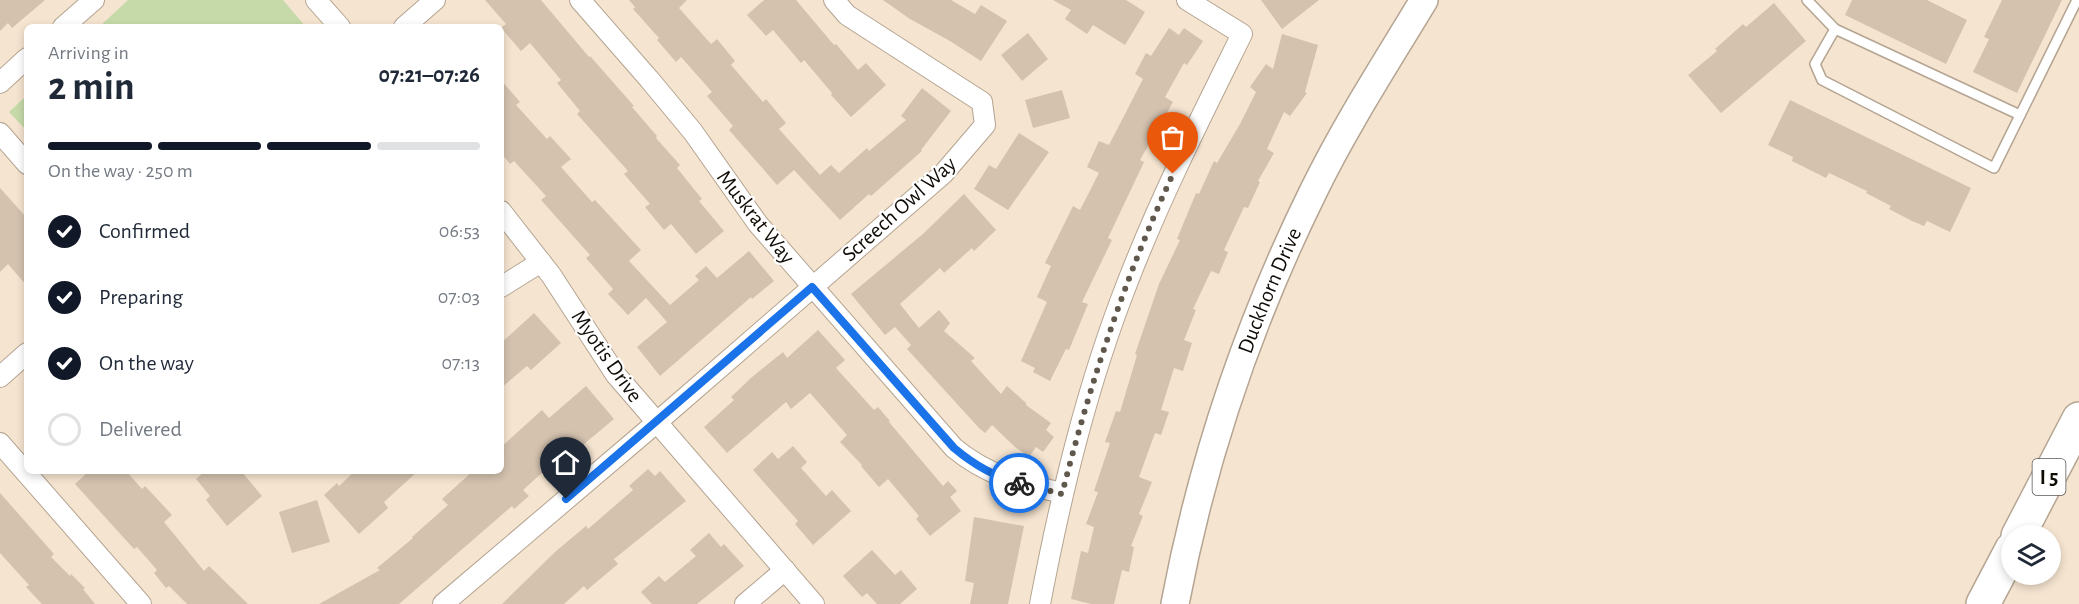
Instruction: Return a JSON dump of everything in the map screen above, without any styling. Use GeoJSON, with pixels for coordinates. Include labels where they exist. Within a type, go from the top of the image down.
{"type":"FeatureCollection","features":[{"type":"Feature","properties":{"kind":"highway","name":"I 5"},"geometry":{"type":"LineString","coordinates":[[2024,525],[2079,419]]}},
{"type":"Feature","properties":{"kind":"highway"},"geometry":{"type":"LineString","coordinates":[[1983,604],[2001,570]]}},
{"type":"Feature","properties":{"kind":"street"},"geometry":{"type":"LineString","coordinates":[[66,24],[94,0]]}},
{"type":"Feature","properties":{"kind":"street"},"geometry":{"type":"LineString","coordinates":[[316,0],[337,24]]}},
{"type":"Feature","properties":{"kind":"street"},"geometry":{"type":"LineString","coordinates":[[407,24],[435,0]]}},
{"type":"Feature","properties":{"kind":"street","name":"Muskrat Way"},"geometry":{"type":"LineString","coordinates":[[580,0],[686,123],[758,224],[954,448],[995,475],[1013,482],[1062,494]]}},
{"type":"Feature","properties":{"kind":"street","name":"Screech Owl Way"},"geometry":{"type":"LineString","coordinates":[[443,604],[943,174],[985,125],[982,102],[847,15],[834,0]]}},
{"type":"Feature","properties":{"kind":"street"},"geometry":{"type":"LineString","coordinates":[[1040,604],[1062,494],[1078,432],[1127,281],[1164,194],[1242,34],[1187,0]]}},
{"type":"Feature","properties":{"kind":"street","name":"Duckhorn Drive"},"geometry":{"type":"LineString","coordinates":[[1175,604],[1195,507],[1212,448],[1234,379],[1274,274],[1313,190],[1358,109],[1424,0]]}},
{"type":"Feature","properties":{"kind":"street"},"geometry":{"type":"LineString","coordinates":[[0,83],[24,61]]}},
{"type":"Feature","properties":{"kind":"street"},"geometry":{"type":"LineString","coordinates":[[0,133],[24,161]]}},
{"type":"Feature","properties":{"kind":"street","name":"Myotis Drive"},"geometry":{"type":"LineString","coordinates":[[504,215],[541,261],[616,375],[814,604]]}},
{"type":"Feature","properties":{"kind":"street"},"geometry":{"type":"LineString","coordinates":[[504,285],[541,261]]}},
{"type":"Feature","properties":{"kind":"street"},"geometry":{"type":"LineString","coordinates":[[0,377],[24,356]]}},
{"type":"Feature","properties":{"kind":"street"},"geometry":{"type":"LineString","coordinates":[[0,443],[24,470]]}},
{"type":"Feature","properties":{"kind":"street"},"geometry":{"type":"LineString","coordinates":[[27,474],[141,604]]}},
{"type":"Feature","properties":{"kind":"street"},"geometry":{"type":"LineString","coordinates":[[745,604],[785,570]]}},
{"type":"Feature","properties":{"kind":"lane"},"geometry":{"type":"LineString","coordinates":[[1807,0],[1835,29],[2020,116]]}},
{"type":"Feature","properties":{"kind":"lane"},"geometry":{"type":"LineString","coordinates":[[1835,29],[1815,64],[1822,81],[1994,168],[2077,0]]}},
{"type":"Feature","properties":{"kind":"green space"},"geometry":{"type":"Polygon","coordinates":[[[128,0],[283,0],[303,24],[102,24],[128,0]]]}},
{"type":"Feature","properties":{"kind":"green space"},"geometry":{"type":"Polygon","coordinates":[[[24,98],[24,128],[9,112],[24,98]]]}},
{"type":"Feature","properties":{"kind":"building"},"geometry":{"type":"Polygon","coordinates":[[[0,0],[45,0],[12,28],[8,23],[0,31],[0,0]]]}},
{"type":"Feature","properties":{"kind":"building"},"geometry":{"type":"Polygon","coordinates":[[[485,0],[541,0],[634,106],[632,107],[657,136],[656,138],[680,165],[677,168],[702,199],[699,201],[724,231],[696,254],[671,224],[664,230],[645,207],[650,204],[624,174],[628,171],[577,114],[580,111],[557,83],[561,80],[530,43],[521,51],[504,31],[506,24],[485,0]]]}},
{"type":"Feature","properties":{"kind":"building"},"geometry":{"type":"Polygon","coordinates":[[[629,0],[687,0],[679,8],[711,44],[717,39],[735,61],[731,65],[763,102],[766,99],[786,123],[779,129],[820,175],[831,165],[839,173],[867,148],[869,151],[906,120],[901,116],[922,88],[951,111],[922,151],[840,220],[794,170],[777,185],[729,130],[733,126],[707,96],[712,92],[681,57],[676,62],[657,40],[659,38],[633,9],[635,7],[629,0]]]}},
{"type":"Feature","properties":{"kind":"building"},"geometry":{"type":"Polygon","coordinates":[[[764,0],[796,0],[858,70],[866,63],[886,85],[851,117],[804,60],[801,63],[773,30],[766,36],[747,15],[764,0]]]}},
{"type":"Feature","properties":{"kind":"building"},"geometry":{"type":"Polygon","coordinates":[[[883,0],[951,0],[975,14],[981,5],[1007,21],[981,61],[910,19],[883,0]]]}},
{"type":"Feature","properties":{"kind":"building"},"geometry":{"type":"Polygon","coordinates":[[[1053,0],[1126,0],[1145,12],[1125,45],[1093,25],[1087,34],[1065,19],[1071,10],[1053,0]]]}},
{"type":"Feature","properties":{"kind":"building"},"geometry":{"type":"Polygon","coordinates":[[[1261,0],[1319,0],[1282,29],[1261,0]]]}},
{"type":"Feature","properties":{"kind":"building"},"geometry":{"type":"Polygon","coordinates":[[[1852,0],[1927,0],[1967,20],[1946,64],[1845,15],[1852,0]]]}},
{"type":"Feature","properties":{"kind":"building"},"geometry":{"type":"Polygon","coordinates":[[[2002,0],[2062,0],[2017,93],[1973,72],[1989,39],[1984,37],[2002,0]]]}},
{"type":"Feature","properties":{"kind":"building"},"geometry":{"type":"Polygon","coordinates":[[[1774,3],[1806,41],[1721,113],[1688,75],[1717,51],[1715,49],[1743,24],[1746,27],[1774,3]]]}},
{"type":"Feature","properties":{"kind":"building"},"geometry":{"type":"Polygon","coordinates":[[[1169,28],[1179,35],[1184,28],[1203,41],[1187,65],[1184,63],[1165,97],[1173,102],[1140,160],[1144,162],[1108,238],[1112,240],[1082,302],[1088,304],[1069,350],[1066,349],[1050,381],[1033,372],[1035,368],[1021,361],[1047,302],[1037,297],[1051,266],[1045,263],[1073,206],[1080,210],[1099,173],[1087,167],[1099,141],[1109,145],[1143,79],[1135,74],[1146,53],[1151,56],[1169,28]]]}},
{"type":"Feature","properties":{"kind":"building"},"geometry":{"type":"Polygon","coordinates":[[[1028,33],[1048,59],[1022,81],[1001,55],[1028,33]]]}},
{"type":"Feature","properties":{"kind":"building"},"geometry":{"type":"Polygon","coordinates":[[[1282,34],[1318,45],[1305,92],[1307,93],[1290,116],[1284,112],[1267,149],[1274,153],[1258,181],[1260,182],[1248,208],[1244,207],[1224,250],[1228,252],[1219,274],[1211,271],[1193,309],[1196,310],[1184,340],[1192,343],[1183,371],[1174,368],[1161,410],[1169,412],[1161,435],[1155,433],[1139,477],[1152,482],[1139,514],[1143,516],[1131,546],[1134,547],[1129,572],[1122,570],[1114,604],[1091,604],[1071,599],[1081,551],[1088,553],[1094,527],[1086,524],[1098,492],[1094,491],[1110,443],[1105,442],[1116,411],[1120,412],[1137,355],[1135,354],[1159,284],[1180,240],[1177,239],[1196,193],[1199,194],[1214,161],[1217,163],[1256,92],[1250,87],[1266,64],[1273,69],[1282,34]]]}},
{"type":"Feature","properties":{"kind":"building"},"geometry":{"type":"Polygon","coordinates":[[[504,83],[520,102],[516,105],[547,139],[550,136],[571,159],[561,167],[592,202],[595,200],[641,250],[629,261],[670,305],[699,280],[695,276],[706,266],[717,278],[749,251],[774,281],[752,299],[751,297],[660,376],[637,347],[667,322],[646,298],[628,315],[608,294],[613,289],[586,258],[590,255],[541,200],[546,196],[514,161],[510,164],[504,157],[504,83]]]}},
{"type":"Feature","properties":{"kind":"building"},"geometry":{"type":"Polygon","coordinates":[[[1062,90],[1070,118],[1033,128],[1025,100],[1062,90]]]}},
{"type":"Feature","properties":{"kind":"building"},"geometry":{"type":"Polygon","coordinates":[[[1790,100],[1971,188],[1950,232],[1927,221],[1924,226],[1912,221],[1889,209],[1891,206],[1866,193],[1867,191],[1829,173],[1826,178],[1792,161],[1793,157],[1768,145],[1790,100]]]}},
{"type":"Feature","properties":{"kind":"building"},"geometry":{"type":"Polygon","coordinates":[[[1019,133],[1049,152],[1008,210],[974,189],[989,165],[996,169],[1019,133]]]}},
{"type":"Feature","properties":{"kind":"building"},"geometry":{"type":"Polygon","coordinates":[[[0,188],[24,215],[24,283],[8,264],[0,272],[0,188]]]}},
{"type":"Feature","properties":{"kind":"building"},"geometry":{"type":"Polygon","coordinates":[[[964,194],[996,230],[974,251],[972,248],[944,273],[940,268],[900,304],[919,328],[939,310],[950,323],[944,331],[975,358],[971,361],[1001,394],[1007,386],[1026,405],[1051,423],[1046,430],[1054,437],[1043,452],[1036,447],[1029,457],[992,425],[985,433],[979,428],[907,349],[911,345],[895,327],[885,335],[851,294],[924,233],[964,194]]]}},
{"type":"Feature","properties":{"kind":"building"},"geometry":{"type":"Polygon","coordinates":[[[534,313],[561,343],[531,370],[527,366],[504,385],[504,340],[534,313]]]}},
{"type":"Feature","properties":{"kind":"building"},"geometry":{"type":"Polygon","coordinates":[[[818,330],[845,360],[836,368],[874,410],[878,407],[943,486],[948,481],[957,491],[950,497],[961,511],[930,536],[916,519],[919,516],[888,479],[879,487],[840,442],[847,435],[810,393],[791,409],[786,402],[727,453],[704,427],[734,400],[731,397],[752,377],[783,352],[787,358],[818,330]]]}},
{"type":"Feature","properties":{"kind":"building"},"geometry":{"type":"Polygon","coordinates":[[[586,386],[614,419],[578,449],[580,452],[566,465],[563,461],[546,475],[543,472],[523,490],[529,496],[514,509],[512,506],[399,604],[319,604],[380,570],[377,568],[448,505],[442,499],[470,474],[504,474],[504,444],[542,410],[549,418],[586,386]]]}},
{"type":"Feature","properties":{"kind":"building"},"geometry":{"type":"Polygon","coordinates":[[[793,446],[807,462],[801,468],[826,496],[832,490],[851,511],[813,545],[795,524],[798,521],[753,470],[772,452],[778,459],[793,446]]]}},
{"type":"Feature","properties":{"kind":"building"},"geometry":{"type":"Polygon","coordinates":[[[648,469],[655,476],[660,471],[686,501],[614,559],[618,564],[587,590],[584,586],[564,604],[502,604],[555,552],[586,526],[588,529],[633,490],[629,486],[648,469]]]}},
{"type":"Feature","properties":{"kind":"building"},"geometry":{"type":"Polygon","coordinates":[[[86,474],[129,474],[142,489],[145,486],[172,515],[164,522],[204,571],[209,566],[248,604],[187,604],[169,586],[166,588],[154,573],[157,570],[137,547],[134,549],[75,484],[86,474]]]}},
{"type":"Feature","properties":{"kind":"building"},"geometry":{"type":"Polygon","coordinates":[[[202,474],[244,474],[262,496],[227,526],[206,500],[210,496],[196,479],[202,474]]]}},
{"type":"Feature","properties":{"kind":"building"},"geometry":{"type":"Polygon","coordinates":[[[352,474],[415,474],[384,502],[388,508],[359,534],[324,495],[337,483],[339,486],[352,474]]]}},
{"type":"Feature","properties":{"kind":"building"},"geometry":{"type":"Polygon","coordinates":[[[0,493],[54,554],[51,557],[85,588],[83,589],[95,604],[42,604],[26,587],[29,585],[0,553],[0,493]]]}},
{"type":"Feature","properties":{"kind":"building"},"geometry":{"type":"Polygon","coordinates":[[[317,500],[330,542],[292,553],[279,512],[317,500]]]}},
{"type":"Feature","properties":{"kind":"building"},"geometry":{"type":"Polygon","coordinates":[[[974,517],[1024,526],[1008,604],[970,604],[974,583],[965,581],[974,517]]]}},
{"type":"Feature","properties":{"kind":"building"},"geometry":{"type":"Polygon","coordinates":[[[709,533],[721,547],[724,544],[744,566],[697,604],[652,604],[641,592],[659,576],[665,582],[696,556],[690,550],[709,533]]]}},
{"type":"Feature","properties":{"kind":"building"},"geometry":{"type":"Polygon","coordinates":[[[872,550],[895,575],[901,570],[917,589],[900,604],[877,604],[867,593],[862,597],[843,576],[872,550]]]}},
{"type":"Feature","properties":{"kind":"way so far"},"geometry":{"type":"LineString","coordinates":[[1019,483],[1062,494],[1106,341],[1127,281],[1173,174]]}},
{"type":"Feature","properties":{"kind":"route"},"geometry":{"type":"LineString","coordinates":[[566,499],[812,287],[954,448],[995,475],[1019,483]]}}]}
